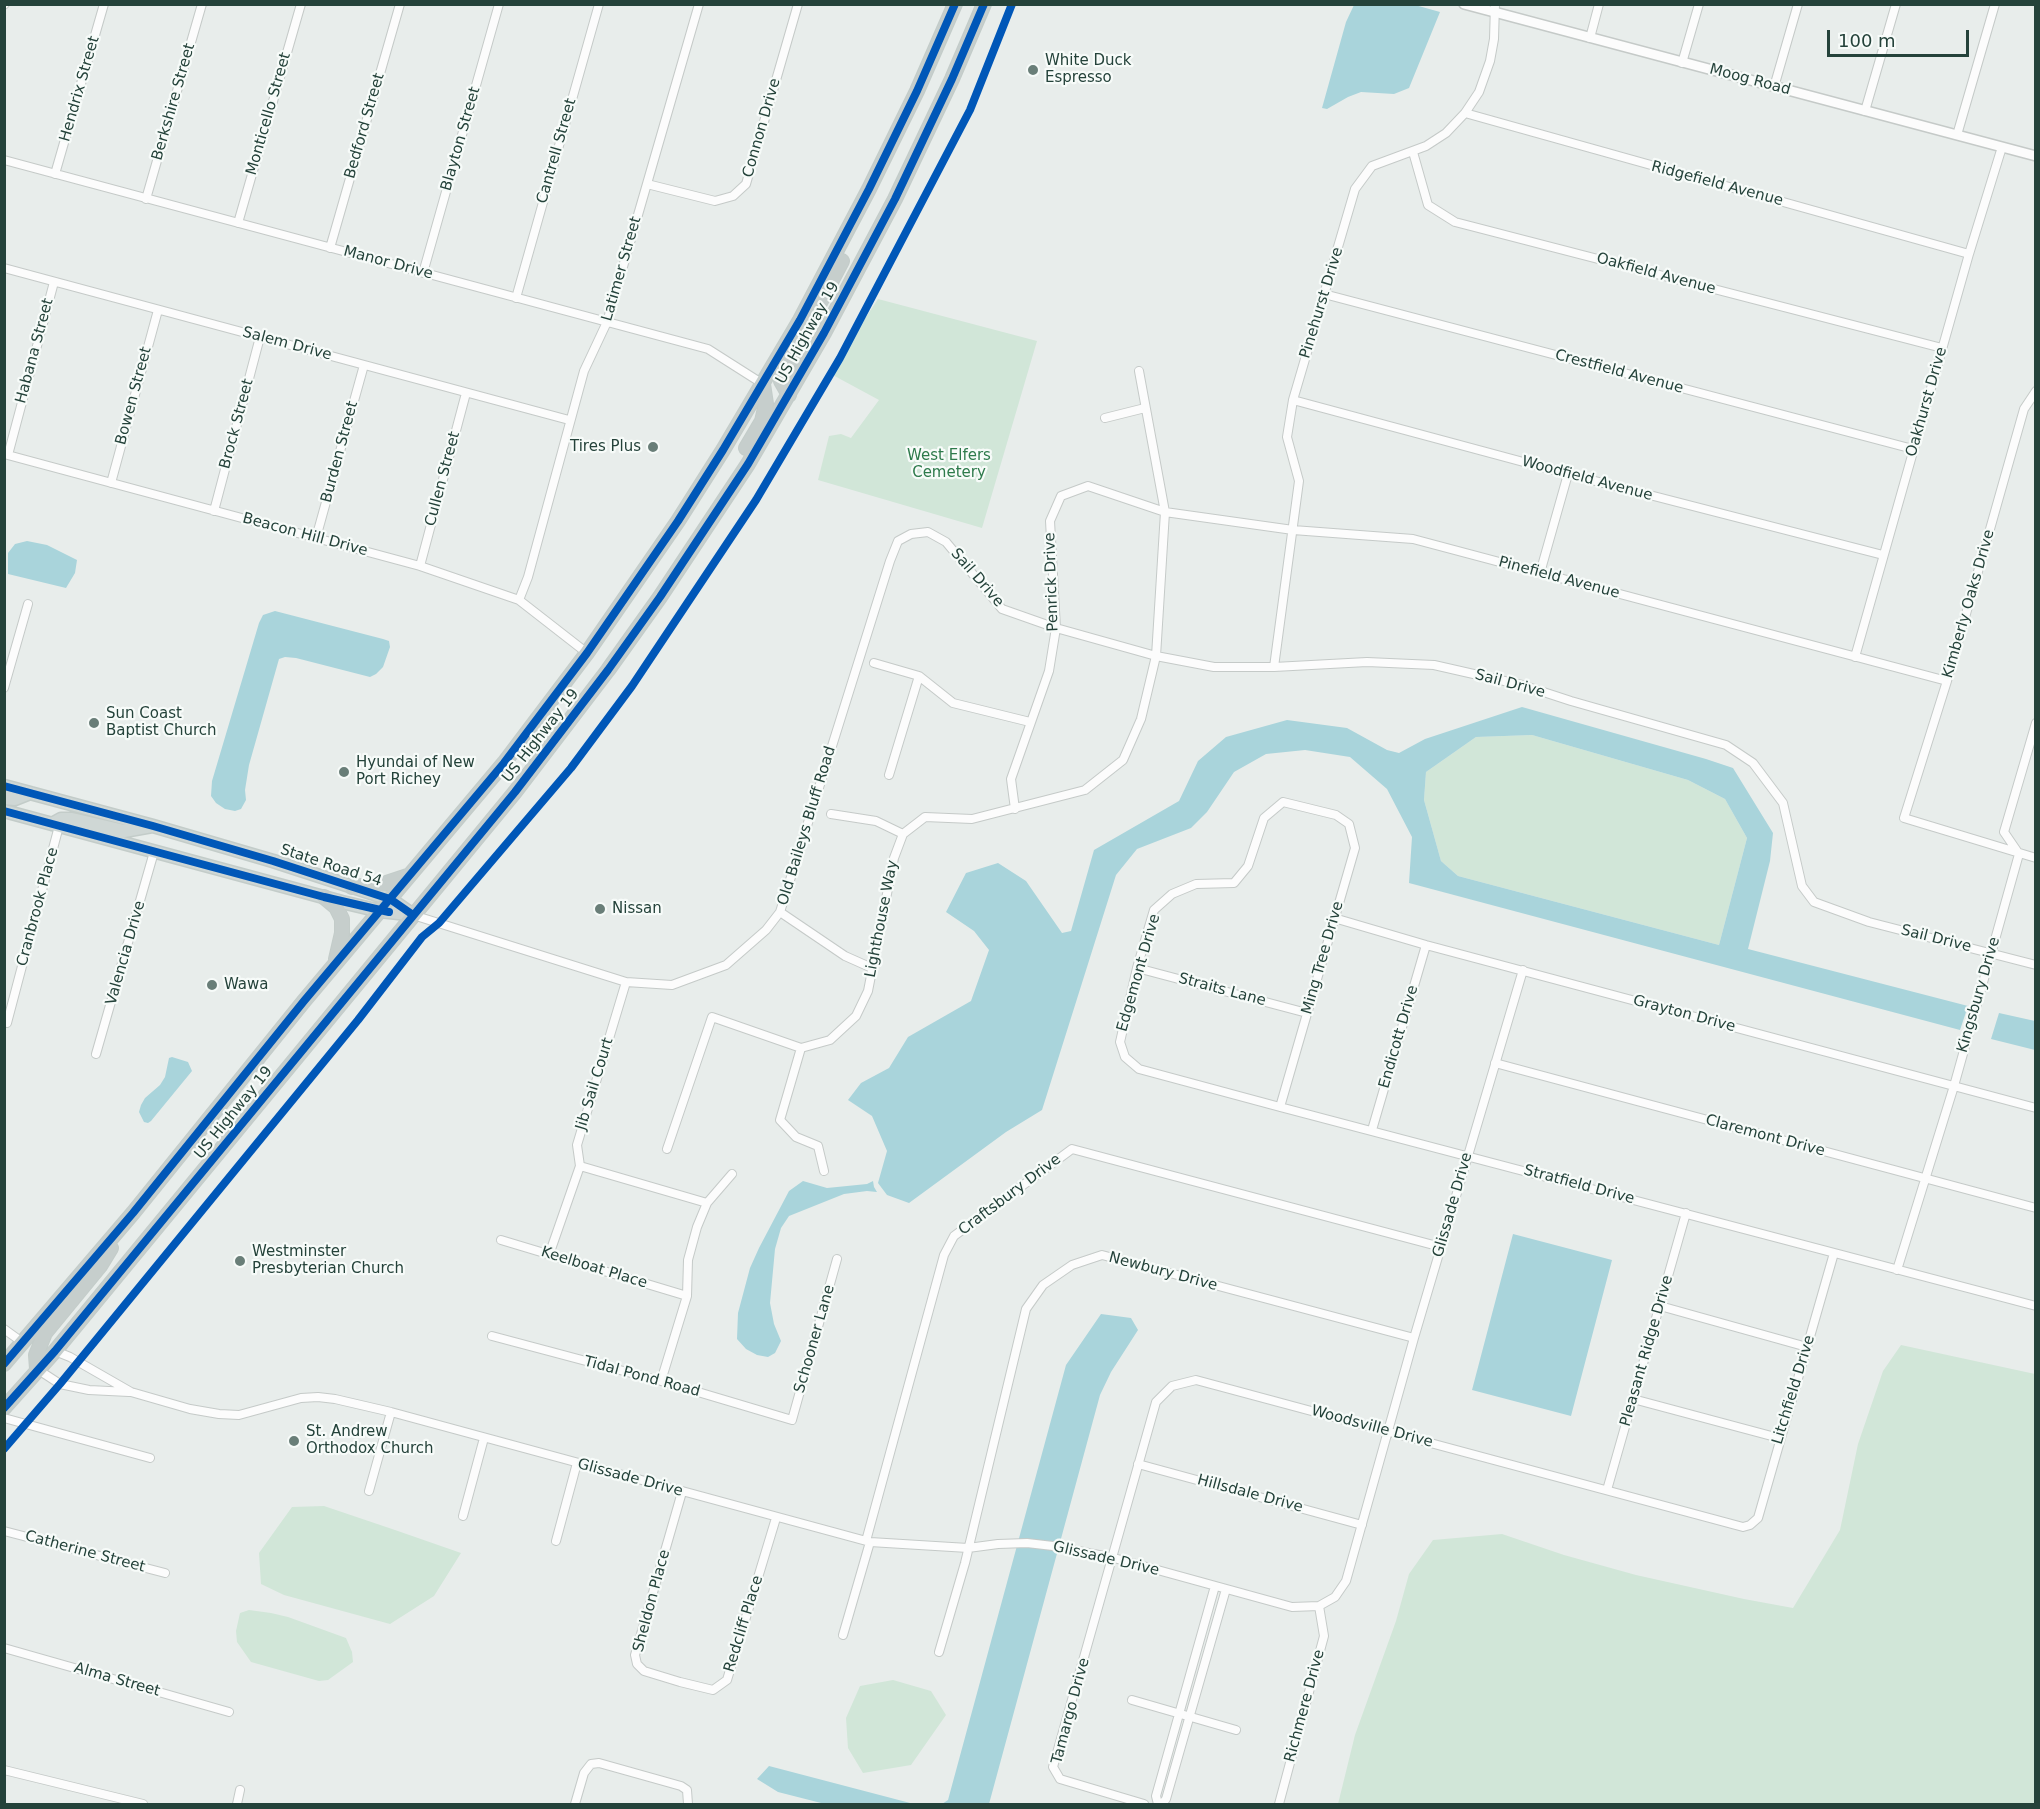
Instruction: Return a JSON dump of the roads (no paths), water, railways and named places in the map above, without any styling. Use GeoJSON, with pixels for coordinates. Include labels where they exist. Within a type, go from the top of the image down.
{"type":"FeatureCollection","features":[{"type":"Feature","properties":{"kind":"highway","name":"US Highway 19"},"geometry":{"type":"LineString","coordinates":[[4,1364],[133,1213],[334,965],[412,874],[510,754],[587,653],[678,521],[763,384],[844,239],[901,125],[955,4]]}},
{"type":"Feature","properties":{"kind":"highway","name":"US Highway 19"},"geometry":{"type":"LineString","coordinates":[[4,1408],[55,1351],[515,792],[606,673],[713,518],[789,395],[895,199],[952,79],[984,4]]}},
{"type":"Feature","properties":{"kind":"highway"},"geometry":{"type":"LineString","coordinates":[[789,395],[781,381],[783,375],[846,255],[844,239]]}},
{"type":"Feature","properties":{"kind":"highway"},"geometry":{"type":"LineString","coordinates":[[713,518],[729,479],[762,421],[766,404],[763,384]]}},
{"type":"Feature","properties":{"kind":"highway"},"geometry":{"type":"LineString","coordinates":[[352,887],[382,884],[412,874]]}},
{"type":"Feature","properties":{"kind":"highway"},"geometry":{"type":"LineString","coordinates":[[324,897],[336,907],[343,926],[334,965]]}},
{"type":"Feature","properties":{"kind":"highway"},"geometry":{"type":"LineString","coordinates":[[37,1369],[36,1355],[45,1333],[100,1266],[133,1213]]}},
{"type":"Feature","properties":{"kind":"main road","name":"State Road 54"},"geometry":{"type":"LineString","coordinates":[[4,786],[153,826],[278,863],[390,899],[413,915]]}},
{"type":"Feature","properties":{"kind":"main road"},"geometry":{"type":"LineString","coordinates":[[4,798],[15,799],[30,793]]}},
{"type":"Feature","properties":{"kind":"main road","name":"State Road 54"},"geometry":{"type":"LineString","coordinates":[[4,811],[324,897],[380,911],[413,915]]}},
{"type":"Feature","properties":{"kind":"main road"},"geometry":{"type":"LineString","coordinates":[[55,825],[67,819],[124,831],[153,826]]}},
{"type":"Feature","properties":{"kind":"street","name":"Hendrix Street"},"geometry":{"type":"LineString","coordinates":[[55,174],[104,4]]}},
{"type":"Feature","properties":{"kind":"street","name":"Berkshire Street"},"geometry":{"type":"LineString","coordinates":[[146,199],[202,4]]}},
{"type":"Feature","properties":{"kind":"street","name":"Monticello Street"},"geometry":{"type":"LineString","coordinates":[[238,223],[301,4]]}},
{"type":"Feature","properties":{"kind":"street","name":"Bedford Street"},"geometry":{"type":"LineString","coordinates":[[330,248],[400,4]]}},
{"type":"Feature","properties":{"kind":"street","name":"Blayton Street"},"geometry":{"type":"LineString","coordinates":[[423,273],[499,4]]}},
{"type":"Feature","properties":{"kind":"street","name":"Cantrell Street"},"geometry":{"type":"LineString","coordinates":[[516,298],[599,4]]}},
{"type":"Feature","properties":{"kind":"street","name":"Latimer Street"},"geometry":{"type":"LineString","coordinates":[[519,600],[528,577],[569,420],[584,371],[607,322],[699,4]]}},
{"type":"Feature","properties":{"kind":"street","name":"Connon Drive"},"geometry":{"type":"LineString","coordinates":[[647,184],[715,201],[733,196],[746,184],[798,4]]}},
{"type":"Feature","properties":{"kind":"street","name":"Moog Road"},"geometry":{"type":"LineString","coordinates":[[1464,4],[1495,8],[1590,38],[2036,156]]}},
{"type":"Feature","properties":{"kind":"street"},"geometry":{"type":"LineString","coordinates":[[1590,38],[1599,4]]}},
{"type":"Feature","properties":{"kind":"street"},"geometry":{"type":"LineString","coordinates":[[1682,63],[1699,4]]}},
{"type":"Feature","properties":{"kind":"street"},"geometry":{"type":"LineString","coordinates":[[1774,87],[1798,4]]}},
{"type":"Feature","properties":{"kind":"street"},"geometry":{"type":"LineString","coordinates":[[1865,111],[1896,4]]}},
{"type":"Feature","properties":{"kind":"street"},"geometry":{"type":"LineString","coordinates":[[1957,135],[1995,4]]}},
{"type":"Feature","properties":{"kind":"street","name":"Pinehurst Drive"},"geometry":{"type":"LineString","coordinates":[[1274,667],[1299,482],[1287,437],[1293,400],[1356,189],[1372,166],[1413,152],[1446,133],[1465,114],[1479,92],[1488,68],[1494,39],[1495,8]]}},
{"type":"Feature","properties":{"kind":"street","name":"Ridgefield Avenue"},"geometry":{"type":"LineString","coordinates":[[1465,114],[1969,254]]}},
{"type":"Feature","properties":{"kind":"street","name":"Oakhurst Drive"},"geometry":{"type":"LineString","coordinates":[[1855,657],[1969,254],[2002,147]]}},
{"type":"Feature","properties":{"kind":"street","name":"Oakfield Avenue"},"geometry":{"type":"LineString","coordinates":[[1413,152],[1428,205],[1455,222],[1942,348]]}},
{"type":"Feature","properties":{"kind":"street","name":"Manor Drive"},"geometry":{"type":"LineString","coordinates":[[4,160],[708,349],[763,384]]}},
{"type":"Feature","properties":{"kind":"street","name":"Salem Drive"},"geometry":{"type":"LineString","coordinates":[[4,268],[569,420]]}},
{"type":"Feature","properties":{"kind":"street","name":"Habana Street"},"geometry":{"type":"LineString","coordinates":[[6,455],[54,282]]}},
{"type":"Feature","properties":{"kind":"street","name":"Crestfield Avenue"},"geometry":{"type":"LineString","coordinates":[[1324,294],[1913,449]]}},
{"type":"Feature","properties":{"kind":"street","name":"Bowen Street"},"geometry":{"type":"LineString","coordinates":[[111,483],[158,310]]}},
{"type":"Feature","properties":{"kind":"street","name":"Brock Street"},"geometry":{"type":"LineString","coordinates":[[213,511],[260,337]]}},
{"type":"Feature","properties":{"kind":"street","name":"Burden Street"},"geometry":{"type":"LineString","coordinates":[[316,538],[364,365]]}},
{"type":"Feature","properties":{"kind":"street"},"geometry":{"type":"LineString","coordinates":[[831,814],[876,821],[903,834],[924,817],[972,819],[1085,790],[1123,760],[1142,719],[1156,656],[1165,512],[1139,371]]}},
{"type":"Feature","properties":{"kind":"street","name":"Kimberly Oaks Drive"},"geometry":{"type":"LineString","coordinates":[[2019,854],[1904,818],[1947,681],[2024,409],[2036,391]]}},
{"type":"Feature","properties":{"kind":"street","name":"Cullen Street"},"geometry":{"type":"LineString","coordinates":[[420,566],[466,393]]}},
{"type":"Feature","properties":{"kind":"street","name":"Woodfield Avenue"},"geometry":{"type":"LineString","coordinates":[[1293,400],[1883,555]]}},
{"type":"Feature","properties":{"kind":"street"},"geometry":{"type":"LineString","coordinates":[[1105,418],[1145,408]]}},
{"type":"Feature","properties":{"kind":"street","name":"Beacon Hill Drive"},"geometry":{"type":"LineString","coordinates":[[6,455],[420,566],[519,600],[587,653]]}},
{"type":"Feature","properties":{"kind":"street"},"geometry":{"type":"LineString","coordinates":[[1540,573],[1568,474]]}},
{"type":"Feature","properties":{"kind":"street","name":"Penrick Drive"},"geometry":{"type":"LineString","coordinates":[[1015,809],[1011,779],[1049,671],[1056,628],[1050,521],[1061,496],[1088,486],[1165,512]]}},
{"type":"Feature","properties":{"kind":"street","name":"Pinefield Avenue"},"geometry":{"type":"LineString","coordinates":[[1165,512],[1293,530],[1413,539],[1947,681]]}},
{"type":"Feature","properties":{"kind":"street","name":"Sail Drive"},"geometry":{"type":"LineString","coordinates":[[912,534],[928,532],[946,542],[1002,609],[1056,628],[1156,656],[1214,667],[1274,667],[1367,662],[1434,665],[1522,685],[1726,744],[1753,763],[1783,803],[1802,886],[1814,902],[1869,922],[2036,965]]}},
{"type":"Feature","properties":{"kind":"street","name":"Old Baileys Bluff Road"},"geometry":{"type":"LineString","coordinates":[[413,915],[626,982],[672,985],[726,965],[766,930],[780,912],[890,561],[898,541],[912,534]]}},
{"type":"Feature","properties":{"kind":"street"},"geometry":{"type":"LineString","coordinates":[[4,688],[28,604]]}},
{"type":"Feature","properties":{"kind":"street"},"geometry":{"type":"LineString","coordinates":[[874,663],[919,676],[953,703],[1030,722]]}},
{"type":"Feature","properties":{"kind":"street"},"geometry":{"type":"LineString","coordinates":[[890,775],[919,676]]}},
{"type":"Feature","properties":{"kind":"street"},"geometry":{"type":"LineString","coordinates":[[2036,723],[2004,832],[2019,854],[2036,858]]}},
{"type":"Feature","properties":{"kind":"street","name":"Edgemont Drive"},"geometry":{"type":"LineString","coordinates":[[1125,1058],[1120,1042],[1137,968],[1155,910],[1172,894],[1196,884],[1234,883],[1248,866],[1264,818],[1283,802],[1336,815]]}},
{"type":"Feature","properties":{"kind":"street","name":"Ming Tree Drive"},"geometry":{"type":"LineString","coordinates":[[1280,1107],[1355,848],[1350,824],[1336,815]]}},
{"type":"Feature","properties":{"kind":"street","name":"Cranbrook Place"},"geometry":{"type":"LineString","coordinates":[[7,1023],[55,825]]}},
{"type":"Feature","properties":{"kind":"street","name":"Lighthouse Way"},"geometry":{"type":"LineString","coordinates":[[801,1048],[830,1040],[856,1016],[868,991],[894,858],[903,834]]}},
{"type":"Feature","properties":{"kind":"street","name":"Valencia Drive"},"geometry":{"type":"LineString","coordinates":[[96,1054],[154,852]]}},
{"type":"Feature","properties":{"kind":"street","name":"Kingsbury Drive"},"geometry":{"type":"LineString","coordinates":[[1897,1270],[1954,1086],[2019,854]]}},
{"type":"Feature","properties":{"kind":"street"},"geometry":{"type":"LineString","coordinates":[[780,912],[845,956],[872,968]]}},
{"type":"Feature","properties":{"kind":"street","name":"Grayton Drive"},"geometry":{"type":"LineString","coordinates":[[1334,918],[1426,945],[2036,1108]]}},
{"type":"Feature","properties":{"kind":"street","name":"Endicott Drive"},"geometry":{"type":"LineString","coordinates":[[1372,1130],[1426,945]]}},
{"type":"Feature","properties":{"kind":"street","name":"Straits Lane"},"geometry":{"type":"LineString","coordinates":[[1137,968],[1307,1013]]}},
{"type":"Feature","properties":{"kind":"street","name":"Glissade Drive"},"geometry":{"type":"LineString","coordinates":[[37,1369],[60,1384],[89,1390],[131,1392],[190,1409],[219,1414],[240,1415],[301,1398],[318,1397],[391,1412],[868,1542],[968,1548],[1027,1543],[1114,1558],[1292,1607],[1319,1606],[1335,1597],[1346,1581],[1414,1338],[1523,970]]}},
{"type":"Feature","properties":{"kind":"street","name":"Jib Sail Court"},"geometry":{"type":"LineString","coordinates":[[549,1255],[580,1166],[577,1145],[626,982]]}},
{"type":"Feature","properties":{"kind":"street"},"geometry":{"type":"LineString","coordinates":[[667,1149],[712,1017],[801,1048],[780,1120],[796,1137],[818,1146],[824,1171]]}},
{"type":"Feature","properties":{"kind":"street","name":"Stratfield Drive"},"geometry":{"type":"LineString","coordinates":[[1125,1058],[1139,1069],[2036,1306]]}},
{"type":"Feature","properties":{"kind":"street","name":"Claremont Drive"},"geometry":{"type":"LineString","coordinates":[[1495,1063],[2036,1208]]}},
{"type":"Feature","properties":{"kind":"street","name":"Craftsbury Drive"},"geometry":{"type":"LineString","coordinates":[[868,1542],[944,1256],[954,1236],[1072,1149],[1441,1246]]}},
{"type":"Feature","properties":{"kind":"street"},"geometry":{"type":"LineString","coordinates":[[580,1166],[707,1203]]}},
{"type":"Feature","properties":{"kind":"street"},"geometry":{"type":"LineString","coordinates":[[661,1381],[687,1296],[688,1260],[697,1227],[707,1203],[732,1174]]}},
{"type":"Feature","properties":{"kind":"street","name":"Pleasant Ridge Drive"},"geometry":{"type":"LineString","coordinates":[[1607,1490],[1686,1213]]}},
{"type":"Feature","properties":{"kind":"street","name":"Keelboat Place"},"geometry":{"type":"LineString","coordinates":[[501,1240],[687,1296]]}},
{"type":"Feature","properties":{"kind":"street","name":"Litchfield Drive"},"geometry":{"type":"LineString","coordinates":[[1750,1525],[1758,1518],[1779,1438],[1834,1253]]}},
{"type":"Feature","properties":{"kind":"street","name":"Newbury Drive"},"geometry":{"type":"LineString","coordinates":[[939,1652],[968,1548],[1026,1309],[1043,1285],[1072,1265],[1102,1255],[1414,1338]]}},
{"type":"Feature","properties":{"kind":"street","name":"Schooner Lane"},"geometry":{"type":"LineString","coordinates":[[792,1420],[837,1259]]}},
{"type":"Feature","properties":{"kind":"street"},"geometry":{"type":"LineString","coordinates":[[1660,1306],[1807,1347]]}},
{"type":"Feature","properties":{"kind":"street"},"geometry":{"type":"LineString","coordinates":[[4,1329],[22,1342]]}},
{"type":"Feature","properties":{"kind":"street","name":"Tidal Pond Road"},"geometry":{"type":"LineString","coordinates":[[492,1336],[661,1381],[792,1420]]}},
{"type":"Feature","properties":{"kind":"street","name":"Glissade Drive"},"geometry":{"type":"LineString","coordinates":[[55,1351],[69,1356],[131,1392]]}},
{"type":"Feature","properties":{"kind":"street","name":"Woodsville Drive"},"geometry":{"type":"LineString","coordinates":[[1114,1558],[1156,1402],[1172,1386],[1196,1380],[1743,1527],[1750,1525]]}},
{"type":"Feature","properties":{"kind":"street"},"geometry":{"type":"LineString","coordinates":[[1633,1400],[1779,1438]]}},
{"type":"Feature","properties":{"kind":"street"},"geometry":{"type":"LineString","coordinates":[[369,1491],[391,1412]]}},
{"type":"Feature","properties":{"kind":"street"},"geometry":{"type":"LineString","coordinates":[[4,1418],[150,1458]]}},
{"type":"Feature","properties":{"kind":"street"},"geometry":{"type":"LineString","coordinates":[[463,1516],[484,1438]]}},
{"type":"Feature","properties":{"kind":"street"},"geometry":{"type":"LineString","coordinates":[[556,1541],[577,1463]]}},
{"type":"Feature","properties":{"kind":"street","name":"Hillsdale Drive"},"geometry":{"type":"LineString","coordinates":[[1138,1464],[1362,1525]]}},
{"type":"Feature","properties":{"kind":"street","name":"Sheldon Place"},"geometry":{"type":"LineString","coordinates":[[680,1682],[644,1671],[637,1664],[635,1655],[682,1492]]}},
{"type":"Feature","properties":{"kind":"street","name":"Redcliff Place"},"geometry":{"type":"LineString","coordinates":[[680,1682],[713,1690],[727,1680],[776,1518]]}},
{"type":"Feature","properties":{"kind":"street","name":"Catherine Street"},"geometry":{"type":"LineString","coordinates":[[4,1531],[165,1573]]}},
{"type":"Feature","properties":{"kind":"street"},"geometry":{"type":"LineString","coordinates":[[843,1635],[868,1542]]}},
{"type":"Feature","properties":{"kind":"street","name":"Tamargo Drive"},"geometry":{"type":"LineString","coordinates":[[1114,1558],[1053,1767],[1060,1779],[1144,1804]]}},
{"type":"Feature","properties":{"kind":"street"},"geometry":{"type":"LineString","coordinates":[[1215,1586],[1156,1796],[1160,1804],[1166,1799],[1226,1589]]}},
{"type":"Feature","properties":{"kind":"street","name":"Richmere Drive"},"geometry":{"type":"LineString","coordinates":[[1279,1804],[1324,1636],[1319,1606]]}},
{"type":"Feature","properties":{"kind":"street"},"geometry":{"type":"LineString","coordinates":[[1205,1619],[1216,1623]]}},
{"type":"Feature","properties":{"kind":"street","name":"Alma Street"},"geometry":{"type":"LineString","coordinates":[[4,1648],[229,1712]]}},
{"type":"Feature","properties":{"kind":"street"},"geometry":{"type":"LineString","coordinates":[[1196,1652],[1207,1655]]}},
{"type":"Feature","properties":{"kind":"street"},"geometry":{"type":"LineString","coordinates":[[1132,1700],[1236,1730]]}},
{"type":"Feature","properties":{"kind":"street"},"geometry":{"type":"LineString","coordinates":[[575,1804],[584,1773],[591,1764],[599,1763],[681,1786],[687,1790],[688,1804]]}},
{"type":"Feature","properties":{"kind":"street"},"geometry":{"type":"LineString","coordinates":[[4,1770],[143,1804]]}},
{"type":"Feature","properties":{"kind":"street"},"geometry":{"type":"LineString","coordinates":[[237,1804],[240,1790]]}},
{"type":"Feature","properties":{"kind":"water"},"geometry":{"type":"Polygon","coordinates":[[[1354,5],[1415,5],[1440,12],[1409,88],[1394,94],[1361,92],[1327,109],[1322,108],[1346,22],[1354,5]]]}},
{"type":"Feature","properties":{"kind":"water"},"geometry":{"type":"Polygon","coordinates":[[[27,541],[47,545],[77,560],[75,573],[66,588],[8,574],[8,553],[15,544],[27,541]]]}},
{"type":"Feature","properties":{"kind":"water"},"geometry":{"type":"Polygon","coordinates":[[[275,611],[383,639],[389,641],[390,647],[383,667],[370,677],[296,658],[279,659],[249,765],[245,790],[246,800],[241,809],[235,811],[225,809],[211,796],[212,781],[259,623],[263,615],[275,611]]]}},
{"type":"Feature","properties":{"kind":"water"},"geometry":{"type":"Polygon","coordinates":[[[1522,707],[1733,768],[1773,833],[1770,861],[1748,949],[1968,1006],[1960,1030],[1409,883],[1412,837],[1387,789],[1350,757],[1305,750],[1266,754],[1234,772],[1207,812],[1191,828],[1137,849],[1116,875],[1042,1110],[1006,1132],[909,1203],[887,1195],[878,1183],[887,1151],[872,1116],[848,1100],[861,1083],[889,1068],[908,1037],[971,1001],[989,950],[974,931],[946,912],[966,873],[998,863],[1026,881],[1062,933],[1071,931],[1094,850],[1179,801],[1198,761],[1226,737],[1287,720],[1347,728],[1387,750],[1399,753],[1425,739],[1522,707]],[[1532,735],[1476,737],[1426,772],[1424,800],[1441,861],[1458,876],[1719,945],[1747,838],[1725,799],[1688,780],[1532,735]]]}},
{"type":"Feature","properties":{"kind":"water"},"geometry":{"type":"Polygon","coordinates":[[[1999,1013],[2035,1021],[2035,1050],[1991,1039],[1999,1013]]]}},
{"type":"Feature","properties":{"kind":"water"},"geometry":{"type":"Polygon","coordinates":[[[169,1058],[188,1062],[192,1071],[151,1121],[144,1122],[139,1112],[141,1105],[145,1098],[160,1085],[165,1077],[169,1058]]]}},
{"type":"Feature","properties":{"kind":"water"},"geometry":{"type":"Polygon","coordinates":[[[803,1181],[827,1188],[867,1184],[873,1181],[877,1192],[844,1194],[789,1216],[781,1228],[775,1249],[770,1303],[774,1324],[781,1341],[775,1353],[768,1357],[757,1355],[746,1349],[737,1339],[738,1313],[750,1268],[759,1248],[789,1191],[803,1181]]]}},
{"type":"Feature","properties":{"kind":"water"},"geometry":{"type":"Polygon","coordinates":[[[1513,1234],[1612,1260],[1571,1416],[1472,1390],[1513,1234]]]}},
{"type":"Feature","properties":{"kind":"water"},"geometry":{"type":"Polygon","coordinates":[[[1101,1314],[1131,1318],[1138,1330],[1111,1372],[1100,1395],[989,1804],[942,1804],[948,1800],[1066,1365],[1101,1314]]]}},
{"type":"Feature","properties":{"kind":"water"},"geometry":{"type":"Polygon","coordinates":[[[769,1766],[914,1804],[825,1804],[778,1792],[757,1779],[769,1766]]]}},
{"type":"Feature","properties":{"kind":"place","name":"White Duck Espresso"},"geometry":{"type":"Point","coordinates":[1033,70]}},
{"type":"Feature","properties":{"kind":"place","name":"Tires Plus"},"geometry":{"type":"Point","coordinates":[653,447]}},
{"type":"Feature","properties":{"kind":"place","name":"Sun Coast Baptist Church"},"geometry":{"type":"Point","coordinates":[94,723]}},
{"type":"Feature","properties":{"kind":"place","name":"Hyundai of New Port Richey"},"geometry":{"type":"Point","coordinates":[344,772]}},
{"type":"Feature","properties":{"kind":"place","name":"Nissan"},"geometry":{"type":"Point","coordinates":[600,909]}},
{"type":"Feature","properties":{"kind":"place","name":"Wawa"},"geometry":{"type":"Point","coordinates":[212,985]}},
{"type":"Feature","properties":{"kind":"place","name":"Westminster Presbyterian Church"},"geometry":{"type":"Point","coordinates":[240,1261]}},
{"type":"Feature","properties":{"kind":"place","name":"St. Andrew Orthodox Church"},"geometry":{"type":"Point","coordinates":[294,1441]}},
{"type":"Feature","properties":{"kind":"park label","name":"West Elfers Cemetery"},"geometry":{"type":"Point","coordinates":[949,464]}}]}
